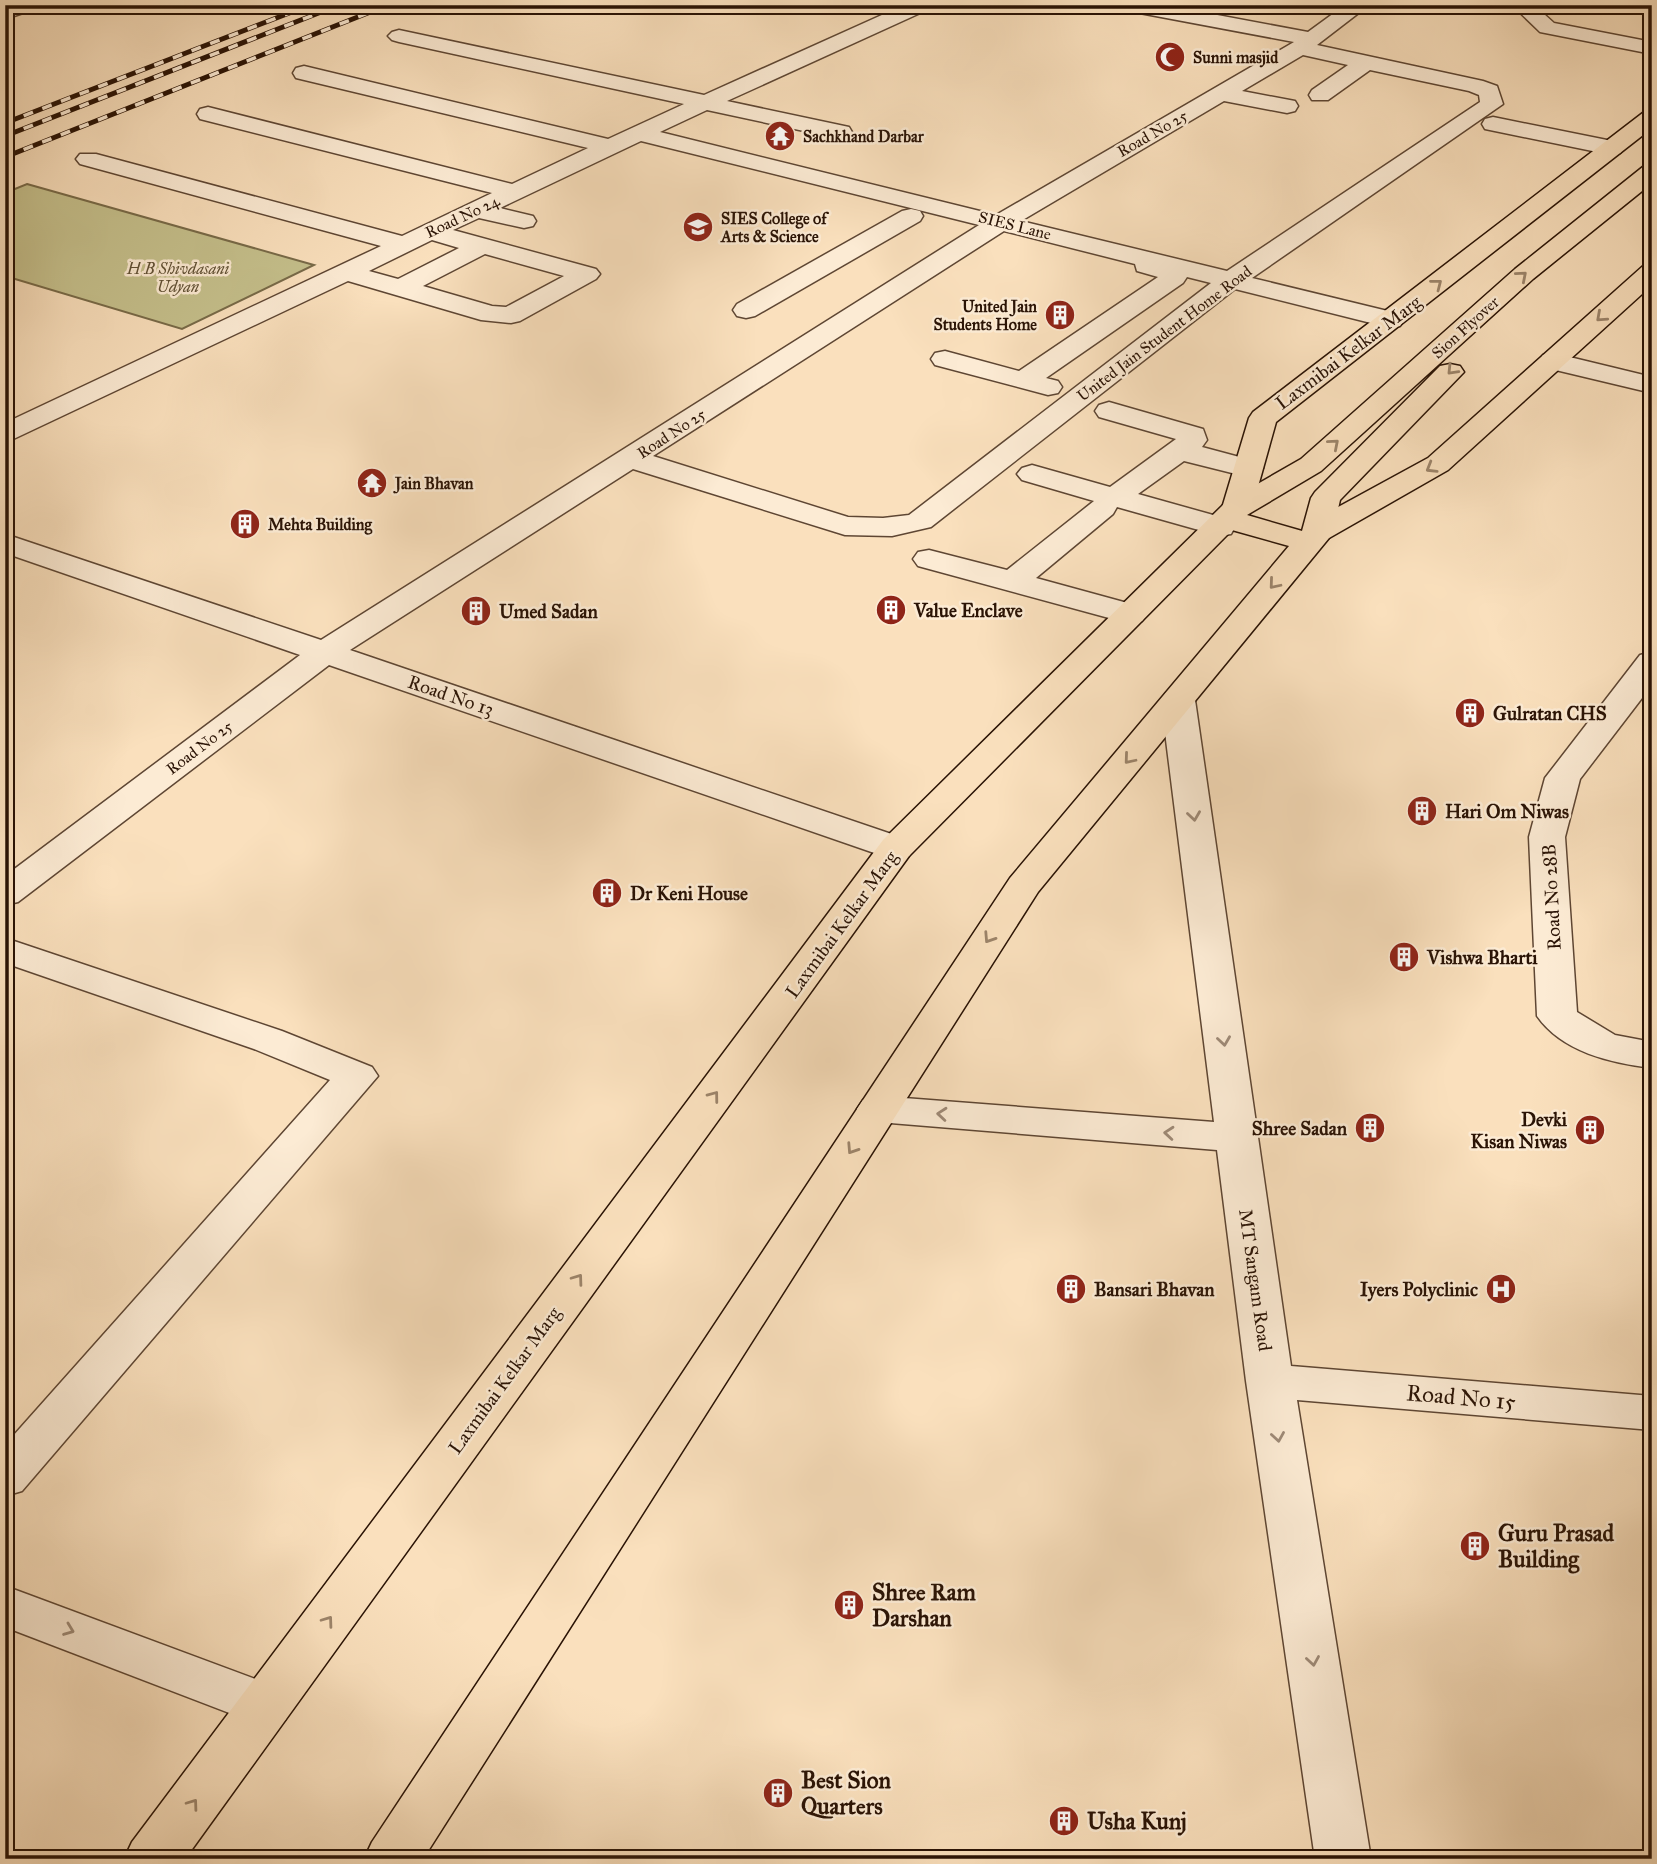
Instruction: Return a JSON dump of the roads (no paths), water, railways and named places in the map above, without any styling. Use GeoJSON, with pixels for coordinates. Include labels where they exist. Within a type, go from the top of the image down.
{"type":"FeatureCollection","features":[{"type":"Feature","properties":{"kind":"main road","name":"Laxmibai Kelkar Marg"},"geometry":{"type":"LineString","coordinates":[[152,1859],[896,848],[1222,523],[1248,468],[1262,418],[1652,117]]}},
{"type":"Feature","properties":{"kind":"main road","name":"Sion Flyover"},"geometry":{"type":"LineString","coordinates":[[1222,523],[1311,465],[1524,274],[1652,171]]}},
{"type":"Feature","properties":{"kind":"main road","name":"Sion Flyover"},"geometry":{"type":"LineString","coordinates":[[1318,524],[1486,335],[1652,197]]}},
{"type":"Feature","properties":{"kind":"main road"},"geometry":{"type":"LineString","coordinates":[[392,1859],[1023,886],[1178,700],[1318,524],[1438,464],[1652,271]]}},
{"type":"Feature","properties":{"kind":"main road"},"geometry":{"type":"LineString","coordinates":[[1222,523],[1318,524]]}},
{"type":"Feature","properties":{"kind":"street"},"geometry":{"type":"LineString","coordinates":[[5,13],[28,5]]}},
{"type":"Feature","properties":{"kind":"street","name":"Road No 24"},"geometry":{"type":"LineString","coordinates":[[5,434],[704,102],[922,5]]}},
{"type":"Feature","properties":{"kind":"street","name":"United Jain Student Home Road"},"geometry":{"type":"LineString","coordinates":[[631,459],[845,526],[879,529],[904,527],[920,521],[1231,280],[1492,104],[1489,91],[1475,86],[1367,62],[1305,43],[1129,5]]}},
{"type":"Feature","properties":{"kind":"street","name":"Road No 25"},"geometry":{"type":"LineString","coordinates":[[5,894],[325,652],[1001,222],[1221,94],[1305,43],[1359,5]]}},
{"type":"Feature","properties":{"kind":"street"},"geometry":{"type":"LineString","coordinates":[[1522,5],[1547,28],[1652,48]]}},
{"type":"Feature","properties":{"kind":"street"},"geometry":{"type":"LineString","coordinates":[[400,36],[841,132]]}},
{"type":"Feature","properties":{"kind":"street"},"geometry":{"type":"LineString","coordinates":[[1320,95],[1367,62]]}},
{"type":"Feature","properties":{"kind":"street"},"geometry":{"type":"LineString","coordinates":[[304,74],[610,146]]}},
{"type":"Feature","properties":{"kind":"street"},"geometry":{"type":"LineString","coordinates":[[1221,94],[1287,106]]}},
{"type":"Feature","properties":{"kind":"street"},"geometry":{"type":"LineString","coordinates":[[208,114],[515,191]]}},
{"type":"Feature","properties":{"kind":"street"},"geometry":{"type":"LineString","coordinates":[[1493,124],[1612,148]]}},
{"type":"Feature","properties":{"kind":"street"},"geometry":{"type":"LineString","coordinates":[[647,129],[785,157]]}},
{"type":"Feature","properties":{"kind":"street","name":"SIES Lane"},"geometry":{"type":"LineString","coordinates":[[647,129],[1391,320]]}},
{"type":"Feature","properties":{"kind":"street"},"geometry":{"type":"LineString","coordinates":[[88,159],[404,244]]}},
{"type":"Feature","properties":{"kind":"street"},"geometry":{"type":"LineString","coordinates":[[476,210],[524,221]]}},
{"type":"Feature","properties":{"kind":"street"},"geometry":{"type":"LineString","coordinates":[[746,310],[911,216]]}},
{"type":"Feature","properties":{"kind":"street"},"geometry":{"type":"LineString","coordinates":[[345,272],[506,316],[587,274],[430,232]]}},
{"type":"Feature","properties":{"kind":"street"},"geometry":{"type":"LineString","coordinates":[[400,288],[484,246]]}},
{"type":"Feature","properties":{"kind":"street"},"geometry":{"type":"LineString","coordinates":[[1024,380],[1175,276],[1099,256],[1073,267]]}},
{"type":"Feature","properties":{"kind":"street"},"geometry":{"type":"LineString","coordinates":[[841,257],[915,277]]}},
{"type":"Feature","properties":{"kind":"street"},"geometry":{"type":"LineString","coordinates":[[1093,333],[1145,346]]}},
{"type":"Feature","properties":{"kind":"street"},"geometry":{"type":"LineString","coordinates":[[946,359],[1081,396]]}},
{"type":"Feature","properties":{"kind":"street"},"geometry":{"type":"LineString","coordinates":[[1553,361],[1652,385]]}},
{"type":"Feature","properties":{"kind":"street"},"geometry":{"type":"LineString","coordinates":[[1012,582],[1109,503],[1193,440],[1193,435],[1109,411]]}},
{"type":"Feature","properties":{"kind":"street"},"geometry":{"type":"LineString","coordinates":[[1177,450],[1248,468]]}},
{"type":"Feature","properties":{"kind":"street"},"geometry":{"type":"LineString","coordinates":[[1032,481],[1109,503],[1222,523]]}},
{"type":"Feature","properties":{"kind":"street","name":"Road No 13"},"geometry":{"type":"LineString","coordinates":[[5,543],[896,848]]}},
{"type":"Feature","properties":{"kind":"street"},"geometry":{"type":"LineString","coordinates":[[929,559],[1131,614]]}},
{"type":"Feature","properties":{"kind":"street","name":"Road No 28B"},"geometry":{"type":"LineString","coordinates":[[1652,662],[1563,778],[1547,837],[1557,1016],[1585,1040],[1631,1053],[1652,1055]]}},
{"type":"Feature","properties":{"kind":"street","name":"MT Sangam Road"},"geometry":{"type":"LineString","coordinates":[[1178,700],[1270,1381],[1343,1859]]}},
{"type":"Feature","properties":{"kind":"street"},"geometry":{"type":"LineString","coordinates":[[5,950],[268,1040],[357,1076],[5,1478]]}},
{"type":"Feature","properties":{"kind":"street"},"geometry":{"type":"LineString","coordinates":[[878,1109],[1237,1138]]}},
{"type":"Feature","properties":{"kind":"street","name":"Road No 15"},"geometry":{"type":"LineString","coordinates":[[1270,1381],[1652,1413]]}},
{"type":"Feature","properties":{"kind":"street"},"geometry":{"type":"LineString","coordinates":[[5,1606],[266,1705]]}},
{"type":"Feature","properties":{"kind":"railway"},"geometry":{"type":"LineString","coordinates":[[5,123],[310,5]]}},
{"type":"Feature","properties":{"kind":"railway"},"geometry":{"type":"LineString","coordinates":[[5,136],[339,5]]}},
{"type":"Feature","properties":{"kind":"railway"},"geometry":{"type":"LineString","coordinates":[[5,157],[388,5]]}},
{"type":"Feature","properties":{"kind":"place","name":"Sunni masjid"},"geometry":{"type":"Point","coordinates":[1170,57]}},
{"type":"Feature","properties":{"kind":"place","name":"Sachkhand Darbar"},"geometry":{"type":"Point","coordinates":[780,136]}},
{"type":"Feature","properties":{"kind":"place","name":"SIES College of Arts & Science"},"geometry":{"type":"Point","coordinates":[698,227]}},
{"type":"Feature","properties":{"kind":"place","name":"United Jain Students Home"},"geometry":{"type":"Point","coordinates":[1060,315]}},
{"type":"Feature","properties":{"kind":"place","name":"Jain Bhavan"},"geometry":{"type":"Point","coordinates":[372,483]}},
{"type":"Feature","properties":{"kind":"place","name":"Mehta Building"},"geometry":{"type":"Point","coordinates":[245,524]}},
{"type":"Feature","properties":{"kind":"place","name":"Value Enclave"},"geometry":{"type":"Point","coordinates":[891,610]}},
{"type":"Feature","properties":{"kind":"place","name":"Umed Sadan"},"geometry":{"type":"Point","coordinates":[476,611]}},
{"type":"Feature","properties":{"kind":"place","name":"Gulratan CHS"},"geometry":{"type":"Point","coordinates":[1470,713]}},
{"type":"Feature","properties":{"kind":"place","name":"Hari Om Niwas"},"geometry":{"type":"Point","coordinates":[1422,811]}},
{"type":"Feature","properties":{"kind":"place","name":"Dr Keni House"},"geometry":{"type":"Point","coordinates":[607,893]}},
{"type":"Feature","properties":{"kind":"place","name":"Vishwa Bharti"},"geometry":{"type":"Point","coordinates":[1404,957]}},
{"type":"Feature","properties":{"kind":"place","name":"Shree Sadan"},"geometry":{"type":"Point","coordinates":[1370,1128]}},
{"type":"Feature","properties":{"kind":"place","name":"Devki Kisan Niwas"},"geometry":{"type":"Point","coordinates":[1590,1130]}},
{"type":"Feature","properties":{"kind":"place","name":"Bansari Bhavan"},"geometry":{"type":"Point","coordinates":[1071,1289]}},
{"type":"Feature","properties":{"kind":"place","name":"Iyers Polyclinic"},"geometry":{"type":"Point","coordinates":[1501,1289]}},
{"type":"Feature","properties":{"kind":"place","name":"Guru Prasad Building"},"geometry":{"type":"Point","coordinates":[1475,1546]}},
{"type":"Feature","properties":{"kind":"place","name":"Shree Ram Darshan"},"geometry":{"type":"Point","coordinates":[849,1605]}},
{"type":"Feature","properties":{"kind":"place","name":"Best Sion Quarters"},"geometry":{"type":"Point","coordinates":[778,1793]}},
{"type":"Feature","properties":{"kind":"place","name":"Usha Kunj"},"geometry":{"type":"Point","coordinates":[1064,1821]}},
{"type":"Feature","properties":{"kind":"park label","name":"H B Shivdasani Udyan"},"geometry":{"type":"Point","coordinates":[178,277]}}]}
